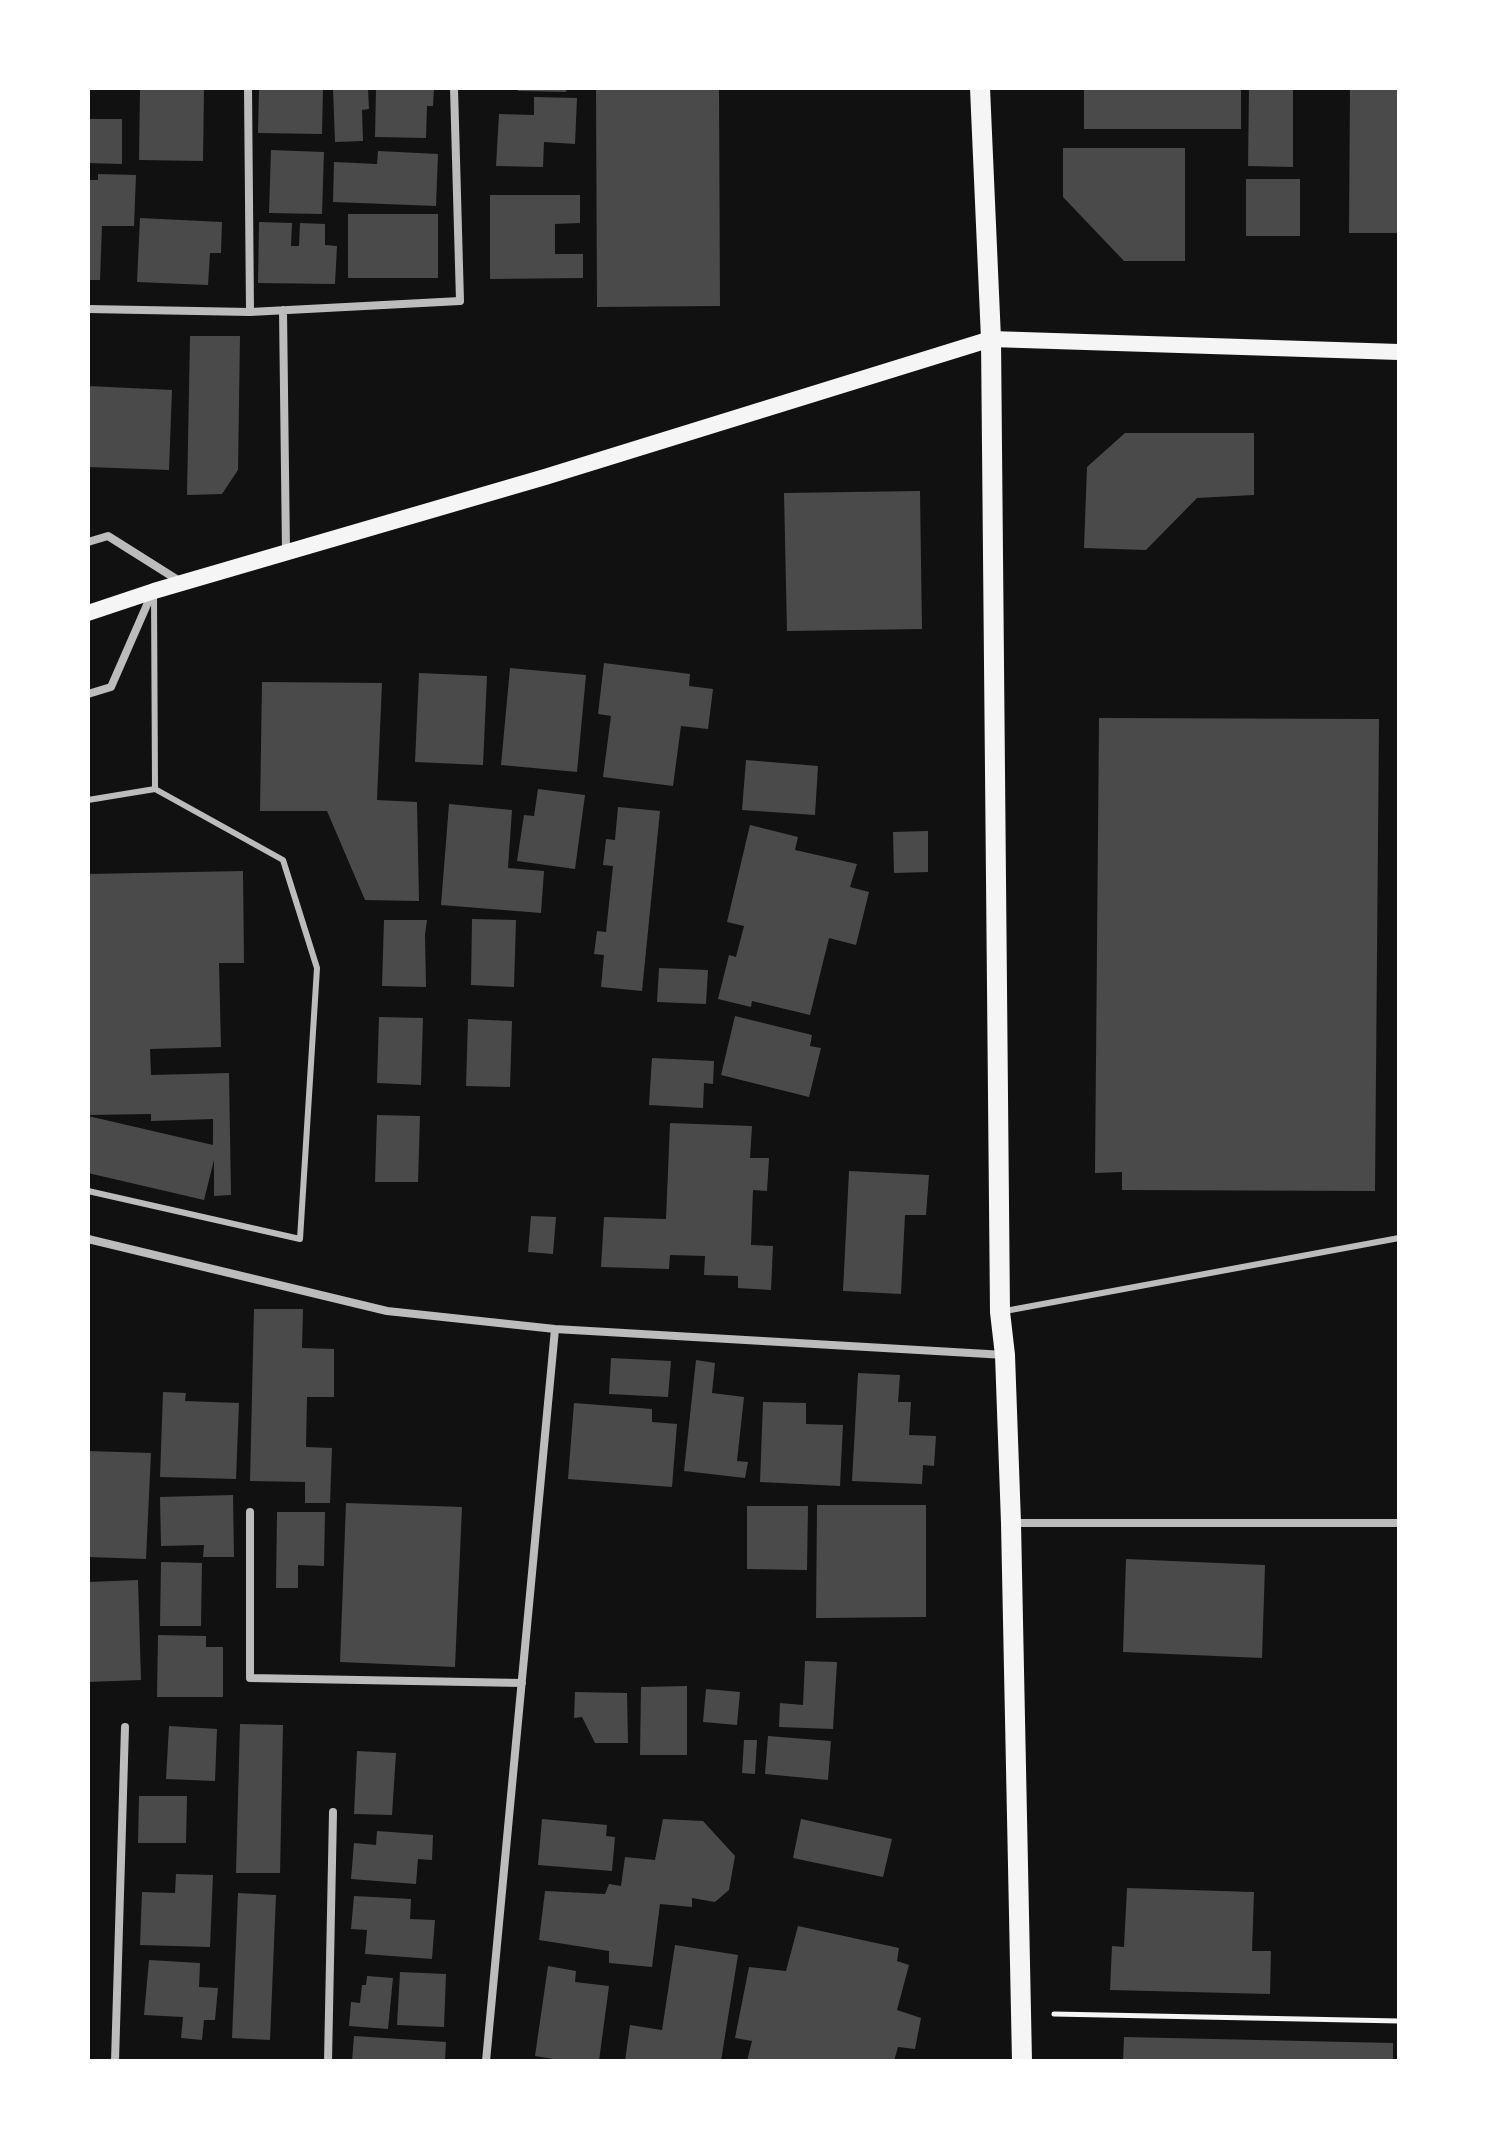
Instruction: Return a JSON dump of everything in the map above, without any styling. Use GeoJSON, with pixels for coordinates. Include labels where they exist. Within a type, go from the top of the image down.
{"type":"FeatureCollection","features":[{"type":"Feature","properties":{"kind":"main road"},"geometry":{"type":"LineString","coordinates":[[980,88],[991,339],[1000,1312],[1005,1355],[1011,1523],[1022,2061]]}},
{"type":"Feature","properties":{"kind":"main road"},"geometry":{"type":"LineString","coordinates":[[88,613],[545,477],[991,339],[1399,352]]}},
{"type":"Feature","properties":{"kind":"street"},"geometry":{"type":"LineString","coordinates":[[248,88],[250,312]]}},
{"type":"Feature","properties":{"kind":"street"},"geometry":{"type":"LineString","coordinates":[[88,309],[250,312],[460,301],[454,88]]}},
{"type":"Feature","properties":{"kind":"street"},"geometry":{"type":"LineString","coordinates":[[283,310],[286,552]]}},
{"type":"Feature","properties":{"kind":"street"},"geometry":{"type":"LineString","coordinates":[[88,542],[108,536],[181,583]]}},
{"type":"Feature","properties":{"kind":"street"},"geometry":{"type":"LineString","coordinates":[[88,694],[111,687],[154,591]]}},
{"type":"Feature","properties":{"kind":"street"},"geometry":{"type":"LineString","coordinates":[[88,1239],[387,1311],[555,1329],[1005,1355]]}},
{"type":"Feature","properties":{"kind":"street"},"geometry":{"type":"LineString","coordinates":[[486,2061],[555,1329]]}},
{"type":"Feature","properties":{"kind":"street"},"geometry":{"type":"LineString","coordinates":[[250,1512],[250,1678],[522,1683]]}},
{"type":"Feature","properties":{"kind":"street"},"geometry":{"type":"LineString","coordinates":[[1011,1523],[1399,1523]]}},
{"type":"Feature","properties":{"kind":"street"},"geometry":{"type":"LineString","coordinates":[[115,2061],[125,1727]]}},
{"type":"Feature","properties":{"kind":"street"},"geometry":{"type":"LineString","coordinates":[[328,2061],[333,1812]]}},
{"type":"Feature","properties":{"kind":"lane"},"geometry":{"type":"LineString","coordinates":[[154,591],[155,789]]}},
{"type":"Feature","properties":{"kind":"lane"},"geometry":{"type":"LineString","coordinates":[[88,800],[155,789],[283,860],[317,968],[300,1239],[88,1191]]}},
{"type":"Feature","properties":{"kind":"lane"},"geometry":{"type":"LineString","coordinates":[[1000,1312],[1399,1238]]}},
{"type":"Feature","properties":{"kind":"path"},"geometry":{"type":"LineString","coordinates":[[1021,2013],[1399,2021]]}},
{"type":"Feature","properties":{"kind":"building"},"geometry":{"type":"Polygon","coordinates":[[[140,88],[204,88],[203,161],[139,160],[140,88]]]}},
{"type":"Feature","properties":{"kind":"building"},"geometry":{"type":"Polygon","coordinates":[[[259,88],[323,88],[322,134],[258,133],[259,88]]]}},
{"type":"Feature","properties":{"kind":"building"},"geometry":{"type":"Polygon","coordinates":[[[333,88],[368,88],[369,109],[362,110],[363,141],[335,142],[333,88]]]}},
{"type":"Feature","properties":{"kind":"building"},"geometry":{"type":"Polygon","coordinates":[[[376,88],[434,88],[433,106],[427,106],[426,138],[375,137],[376,88]]]}},
{"type":"Feature","properties":{"kind":"building"},"geometry":{"type":"Polygon","coordinates":[[[518,88],[567,88],[566,92],[518,91],[518,88]]]}},
{"type":"Feature","properties":{"kind":"building"},"geometry":{"type":"Polygon","coordinates":[[[596,88],[719,88],[720,306],[597,307],[596,88]]]}},
{"type":"Feature","properties":{"kind":"building"},"geometry":{"type":"Polygon","coordinates":[[[1084,88],[1241,88],[1241,129],[1084,129],[1084,88]]]}},
{"type":"Feature","properties":{"kind":"building"},"geometry":{"type":"Polygon","coordinates":[[[1249,88],[1293,88],[1293,167],[1248,166],[1249,88]]]}},
{"type":"Feature","properties":{"kind":"building"},"geometry":{"type":"Polygon","coordinates":[[[1350,88],[1399,88],[1399,233],[1349,233],[1350,88]]]}},
{"type":"Feature","properties":{"kind":"building"},"geometry":{"type":"Polygon","coordinates":[[[534,97],[577,98],[575,144],[544,142],[543,167],[496,166],[499,114],[534,115],[534,97]]]}},
{"type":"Feature","properties":{"kind":"building"},"geometry":{"type":"Polygon","coordinates":[[[88,119],[122,119],[122,164],[88,163],[88,119]]]}},
{"type":"Feature","properties":{"kind":"building"},"geometry":{"type":"Polygon","coordinates":[[[1063,148],[1185,148],[1185,261],[1124,261],[1063,197],[1063,148]]]}},
{"type":"Feature","properties":{"kind":"building"},"geometry":{"type":"Polygon","coordinates":[[[271,150],[324,152],[322,214],[269,213],[271,150]]]}},
{"type":"Feature","properties":{"kind":"building"},"geometry":{"type":"Polygon","coordinates":[[[378,151],[438,154],[436,206],[333,202],[334,162],[377,164],[378,151]]]}},
{"type":"Feature","properties":{"kind":"building"},"geometry":{"type":"Polygon","coordinates":[[[98,174],[136,175],[134,226],[102,226],[100,280],[88,280],[88,180],[98,180],[98,174]]]}},
{"type":"Feature","properties":{"kind":"building"},"geometry":{"type":"Polygon","coordinates":[[[1246,179],[1300,179],[1300,236],[1246,236],[1246,179]]]}},
{"type":"Feature","properties":{"kind":"building"},"geometry":{"type":"Polygon","coordinates":[[[490,195],[580,195],[580,223],[555,224],[555,254],[583,254],[583,278],[490,279],[490,195]]]}},
{"type":"Feature","properties":{"kind":"building"},"geometry":{"type":"Polygon","coordinates":[[[348,214],[438,214],[438,278],[348,278],[348,214]]]}},
{"type":"Feature","properties":{"kind":"building"},"geometry":{"type":"Polygon","coordinates":[[[140,218],[222,222],[221,253],[210,253],[208,285],[137,282],[140,218]]]}},
{"type":"Feature","properties":{"kind":"building"},"geometry":{"type":"Polygon","coordinates":[[[259,222],[292,223],[291,246],[299,246],[300,223],[325,224],[325,245],[337,246],[335,284],[258,283],[259,222]]]}},
{"type":"Feature","properties":{"kind":"building"},"geometry":{"type":"Polygon","coordinates":[[[190,336],[240,336],[238,470],[222,494],[187,495],[190,336]]]}},
{"type":"Feature","properties":{"kind":"building"},"geometry":{"type":"Polygon","coordinates":[[[88,386],[172,390],[169,470],[88,467],[88,386]]]}},
{"type":"Feature","properties":{"kind":"building"},"geometry":{"type":"Polygon","coordinates":[[[1125,433],[1254,433],[1254,495],[1197,498],[1146,550],[1084,548],[1087,467],[1125,433]]]}},
{"type":"Feature","properties":{"kind":"building"},"geometry":{"type":"Polygon","coordinates":[[[920,491],[922,629],[787,631],[784,493],[920,491]]]}},
{"type":"Feature","properties":{"kind":"building"},"geometry":{"type":"Polygon","coordinates":[[[604,663],[690,674],[689,686],[713,689],[708,729],[681,726],[673,786],[603,777],[611,716],[598,714],[604,663]]]}},
{"type":"Feature","properties":{"kind":"building"},"geometry":{"type":"Polygon","coordinates":[[[510,668],[586,675],[577,772],[501,765],[510,668]]]}},
{"type":"Feature","properties":{"kind":"building"},"geometry":{"type":"Polygon","coordinates":[[[419,673],[487,676],[483,765],[415,762],[419,673]]]}},
{"type":"Feature","properties":{"kind":"building"},"geometry":{"type":"Polygon","coordinates":[[[262,682],[382,683],[377,800],[417,802],[419,901],[365,900],[327,811],[260,811],[262,682]]]}},
{"type":"Feature","properties":{"kind":"building"},"geometry":{"type":"Polygon","coordinates":[[[1099,718],[1379,719],[1375,1191],[1122,1190],[1122,1172],[1095,1173],[1099,718]]]}},
{"type":"Feature","properties":{"kind":"building"},"geometry":{"type":"Polygon","coordinates":[[[746,760],[818,766],[815,815],[742,810],[746,760]]]}},
{"type":"Feature","properties":{"kind":"building"},"geometry":{"type":"Polygon","coordinates":[[[538,789],[585,795],[575,869],[517,861],[524,815],[534,816],[538,789]]]}},
{"type":"Feature","properties":{"kind":"building"},"geometry":{"type":"Polygon","coordinates":[[[449,804],[512,810],[508,868],[544,871],[541,913],[441,905],[449,804]]]}},
{"type":"Feature","properties":{"kind":"building"},"geometry":{"type":"Polygon","coordinates":[[[618,807],[660,811],[642,991],[601,987],[604,955],[594,954],[597,931],[606,932],[613,866],[603,865],[606,839],[615,840],[618,807]]]}},
{"type":"Feature","properties":{"kind":"building"},"geometry":{"type":"Polygon","coordinates":[[[750,825],[798,837],[795,850],[857,864],[850,887],[869,892],[856,945],[829,938],[810,1015],[752,1001],[751,1007],[718,999],[729,955],[736,957],[744,926],[727,922],[750,825]]]}},
{"type":"Feature","properties":{"kind":"building"},"geometry":{"type":"Polygon","coordinates":[[[928,831],[928,872],[894,873],[893,832],[928,831]]]}},
{"type":"Feature","properties":{"kind":"building"},"geometry":{"type":"Polygon","coordinates":[[[243,871],[244,963],[219,963],[221,1047],[150,1049],[151,1075],[229,1073],[231,1195],[214,1196],[214,1160],[204,1200],[88,1173],[88,1116],[213,1145],[213,1119],[151,1121],[151,1114],[88,1115],[88,874],[243,871]]]}},
{"type":"Feature","properties":{"kind":"building"},"geometry":{"type":"Polygon","coordinates":[[[472,919],[516,920],[514,987],[471,985],[472,919]]]}},
{"type":"Feature","properties":{"kind":"building"},"geometry":{"type":"Polygon","coordinates":[[[384,920],[427,920],[426,987],[382,986],[384,920]]]}},
{"type":"Feature","properties":{"kind":"building"},"geometry":{"type":"Polygon","coordinates":[[[659,968],[708,970],[706,1004],[657,1002],[659,968]]]}},
{"type":"Feature","properties":{"kind":"building"},"geometry":{"type":"Polygon","coordinates":[[[735,1016],[812,1035],[810,1046],[821,1048],[809,1097],[721,1075],[735,1016]]]}},
{"type":"Feature","properties":{"kind":"building"},"geometry":{"type":"Polygon","coordinates":[[[379,1017],[423,1018],[421,1085],[377,1083],[379,1017]]]}},
{"type":"Feature","properties":{"kind":"building"},"geometry":{"type":"Polygon","coordinates":[[[468,1019],[512,1021],[510,1087],[466,1086],[468,1019]]]}},
{"type":"Feature","properties":{"kind":"building"},"geometry":{"type":"Polygon","coordinates":[[[652,1058],[714,1061],[713,1084],[704,1083],[703,1108],[649,1105],[652,1058]]]}},
{"type":"Feature","properties":{"kind":"building"},"geometry":{"type":"Polygon","coordinates":[[[377,1115],[420,1116],[418,1182],[375,1182],[377,1115]]]}},
{"type":"Feature","properties":{"kind":"building"},"geometry":{"type":"Polygon","coordinates":[[[670,1123],[752,1126],[750,1158],[769,1158],[767,1191],[753,1190],[751,1245],[773,1246],[771,1290],[738,1288],[738,1276],[704,1275],[705,1256],[670,1255],[669,1269],[601,1267],[604,1217],[666,1219],[670,1123]]]}},
{"type":"Feature","properties":{"kind":"building"},"geometry":{"type":"Polygon","coordinates":[[[849,1171],[929,1175],[926,1215],[905,1215],[901,1294],[843,1291],[849,1171]]]}},
{"type":"Feature","properties":{"kind":"building"},"geometry":{"type":"Polygon","coordinates":[[[531,1216],[556,1217],[553,1254],[528,1252],[531,1216]]]}},
{"type":"Feature","properties":{"kind":"building"},"geometry":{"type":"Polygon","coordinates":[[[254,1309],[303,1309],[302,1348],[334,1349],[334,1397],[307,1397],[306,1447],[332,1448],[330,1503],[305,1503],[305,1482],[250,1481],[254,1309]]]}},
{"type":"Feature","properties":{"kind":"building"},"geometry":{"type":"Polygon","coordinates":[[[611,1358],[671,1361],[668,1397],[609,1394],[611,1358]]]}},
{"type":"Feature","properties":{"kind":"building"},"geometry":{"type":"Polygon","coordinates":[[[696,1360],[715,1363],[712,1393],[744,1397],[737,1461],[748,1462],[745,1478],[684,1471],[696,1360]]]}},
{"type":"Feature","properties":{"kind":"building"},"geometry":{"type":"Polygon","coordinates":[[[858,1373],[900,1375],[898,1402],[911,1402],[909,1435],[936,1436],[934,1466],[923,1465],[922,1484],[852,1481],[858,1373]]]}},
{"type":"Feature","properties":{"kind":"building"},"geometry":{"type":"Polygon","coordinates":[[[163,1392],[186,1393],[185,1401],[239,1403],[236,1479],[160,1477],[163,1392]]]}},
{"type":"Feature","properties":{"kind":"building"},"geometry":{"type":"Polygon","coordinates":[[[763,1402],[806,1403],[806,1424],[843,1425],[840,1486],[760,1482],[763,1402]]]}},
{"type":"Feature","properties":{"kind":"building"},"geometry":{"type":"Polygon","coordinates":[[[574,1403],[652,1409],[652,1422],[677,1424],[672,1487],[568,1479],[574,1403]]]}},
{"type":"Feature","properties":{"kind":"building"},"geometry":{"type":"Polygon","coordinates":[[[88,1451],[151,1453],[146,1559],[88,1557],[88,1451]]]}},
{"type":"Feature","properties":{"kind":"building"},"geometry":{"type":"Polygon","coordinates":[[[233,1495],[234,1557],[203,1557],[204,1545],[161,1546],[160,1497],[233,1495]]]}},
{"type":"Feature","properties":{"kind":"building"},"geometry":{"type":"Polygon","coordinates":[[[346,1503],[462,1507],[455,1667],[340,1662],[346,1503]]]}},
{"type":"Feature","properties":{"kind":"building"},"geometry":{"type":"Polygon","coordinates":[[[817,1505],[926,1505],[926,1617],[816,1618],[817,1505]]]}},
{"type":"Feature","properties":{"kind":"building"},"geometry":{"type":"Polygon","coordinates":[[[747,1506],[808,1506],[807,1570],[747,1569],[747,1506]]]}},
{"type":"Feature","properties":{"kind":"building"},"geometry":{"type":"Polygon","coordinates":[[[277,1512],[325,1512],[324,1566],[298,1565],[298,1588],[276,1588],[277,1512]]]}},
{"type":"Feature","properties":{"kind":"building"},"geometry":{"type":"Polygon","coordinates":[[[1126,1559],[1265,1565],[1262,1658],[1123,1652],[1126,1559]]]}},
{"type":"Feature","properties":{"kind":"building"},"geometry":{"type":"Polygon","coordinates":[[[161,1562],[202,1563],[201,1626],[160,1626],[161,1562]]]}},
{"type":"Feature","properties":{"kind":"building"},"geometry":{"type":"Polygon","coordinates":[[[138,1580],[141,1680],[88,1682],[88,1582],[138,1580]]]}},
{"type":"Feature","properties":{"kind":"building"},"geometry":{"type":"Polygon","coordinates":[[[158,1635],[206,1636],[206,1647],[223,1647],[223,1697],[157,1697],[158,1635]]]}},
{"type":"Feature","properties":{"kind":"building"},"geometry":{"type":"Polygon","coordinates":[[[805,1661],[837,1662],[833,1729],[779,1727],[780,1703],[803,1705],[805,1661]]]}},
{"type":"Feature","properties":{"kind":"building"},"geometry":{"type":"Polygon","coordinates":[[[687,1686],[687,1755],[640,1755],[641,1687],[687,1686]]]}},
{"type":"Feature","properties":{"kind":"building"},"geometry":{"type":"Polygon","coordinates":[[[706,1689],[740,1692],[737,1725],[703,1722],[706,1689]]]}},
{"type":"Feature","properties":{"kind":"building"},"geometry":{"type":"Polygon","coordinates":[[[575,1692],[627,1693],[628,1743],[595,1743],[582,1717],[574,1718],[575,1692]]]}},
{"type":"Feature","properties":{"kind":"building"},"geometry":{"type":"Polygon","coordinates":[[[240,1724],[283,1725],[280,1873],[236,1873],[240,1724]]]}},
{"type":"Feature","properties":{"kind":"building"},"geometry":{"type":"Polygon","coordinates":[[[169,1726],[217,1729],[215,1781],[166,1779],[169,1726]]]}},
{"type":"Feature","properties":{"kind":"building"},"geometry":{"type":"Polygon","coordinates":[[[768,1736],[831,1741],[828,1780],[765,1774],[768,1736]]]}},
{"type":"Feature","properties":{"kind":"building"},"geometry":{"type":"Polygon","coordinates":[[[744,1740],[757,1740],[755,1774],[742,1773],[744,1740]]]}},
{"type":"Feature","properties":{"kind":"building"},"geometry":{"type":"Polygon","coordinates":[[[357,1751],[396,1753],[392,1815],[354,1814],[357,1751]]]}},
{"type":"Feature","properties":{"kind":"building"},"geometry":{"type":"Polygon","coordinates":[[[139,1796],[187,1796],[186,1843],[138,1843],[139,1796]]]}},
{"type":"Feature","properties":{"kind":"building"},"geometry":{"type":"Polygon","coordinates":[[[542,1819],[607,1825],[606,1836],[615,1837],[612,1871],[538,1865],[542,1819]]]}},
{"type":"Feature","properties":{"kind":"building"},"geometry":{"type":"Polygon","coordinates":[[[663,1819],[703,1821],[735,1856],[729,1890],[715,1902],[692,1898],[692,1907],[660,1904],[652,1967],[609,1963],[609,1951],[539,1940],[545,1891],[605,1894],[609,1884],[621,1886],[625,1857],[655,1860],[663,1819]]]}},
{"type":"Feature","properties":{"kind":"building"},"geometry":{"type":"Polygon","coordinates":[[[801,1819],[892,1839],[883,1877],[793,1858],[801,1819]]]}},
{"type":"Feature","properties":{"kind":"building"},"geometry":{"type":"Polygon","coordinates":[[[377,1831],[433,1835],[432,1860],[418,1859],[416,1884],[351,1879],[354,1843],[376,1845],[377,1831]]]}},
{"type":"Feature","properties":{"kind":"building"},"geometry":{"type":"Polygon","coordinates":[[[176,1874],[213,1875],[210,1947],[140,1945],[142,1892],[175,1893],[176,1874]]]}},
{"type":"Feature","properties":{"kind":"building"},"geometry":{"type":"Polygon","coordinates":[[[1127,1888],[1254,1892],[1252,1951],[1271,1951],[1270,1994],[1110,1990],[1112,1946],[1124,1947],[1127,1888]]]}},
{"type":"Feature","properties":{"kind":"building"},"geometry":{"type":"Polygon","coordinates":[[[238,1893],[276,1895],[270,2040],[232,2038],[238,1893]]]}},
{"type":"Feature","properties":{"kind":"building"},"geometry":{"type":"Polygon","coordinates":[[[354,1896],[411,1899],[410,1919],[435,1920],[432,1959],[365,1954],[367,1930],[351,1929],[354,1896]]]}},
{"type":"Feature","properties":{"kind":"building"},"geometry":{"type":"Polygon","coordinates":[[[798,1926],[899,1948],[897,1961],[909,1965],[897,2010],[921,2018],[915,2049],[898,2047],[894,2061],[747,2061],[752,2041],[735,2038],[749,1967],[786,1971],[798,1926]]]}},
{"type":"Feature","properties":{"kind":"building"},"geometry":{"type":"Polygon","coordinates":[[[675,1945],[738,1955],[721,2061],[625,2061],[630,2025],[662,2030],[675,1945]]]}},
{"type":"Feature","properties":{"kind":"building"},"geometry":{"type":"Polygon","coordinates":[[[149,1960],[200,1963],[199,1987],[218,1988],[215,2020],[204,2020],[202,2040],[181,2038],[183,2017],[144,2015],[149,1960]]]}},
{"type":"Feature","properties":{"kind":"building"},"geometry":{"type":"Polygon","coordinates":[[[548,1966],[576,1971],[575,1982],[609,1986],[599,2061],[566,2061],[535,2056],[548,1966]]]}},
{"type":"Feature","properties":{"kind":"building"},"geometry":{"type":"Polygon","coordinates":[[[400,1972],[446,1974],[444,2027],[397,2025],[400,1972]]]}},
{"type":"Feature","properties":{"kind":"building"},"geometry":{"type":"Polygon","coordinates":[[[367,1976],[393,1978],[388,2029],[349,2026],[351,2002],[360,2003],[362,1985],[366,1985],[367,1976]]]}},
{"type":"Feature","properties":{"kind":"building"},"geometry":{"type":"Polygon","coordinates":[[[354,2036],[446,2042],[445,2061],[352,2061],[354,2036]]]}},
{"type":"Feature","properties":{"kind":"building"},"geometry":{"type":"Polygon","coordinates":[[[1124,2037],[1393,2043],[1393,2061],[1123,2061],[1124,2037]]]}}]}
